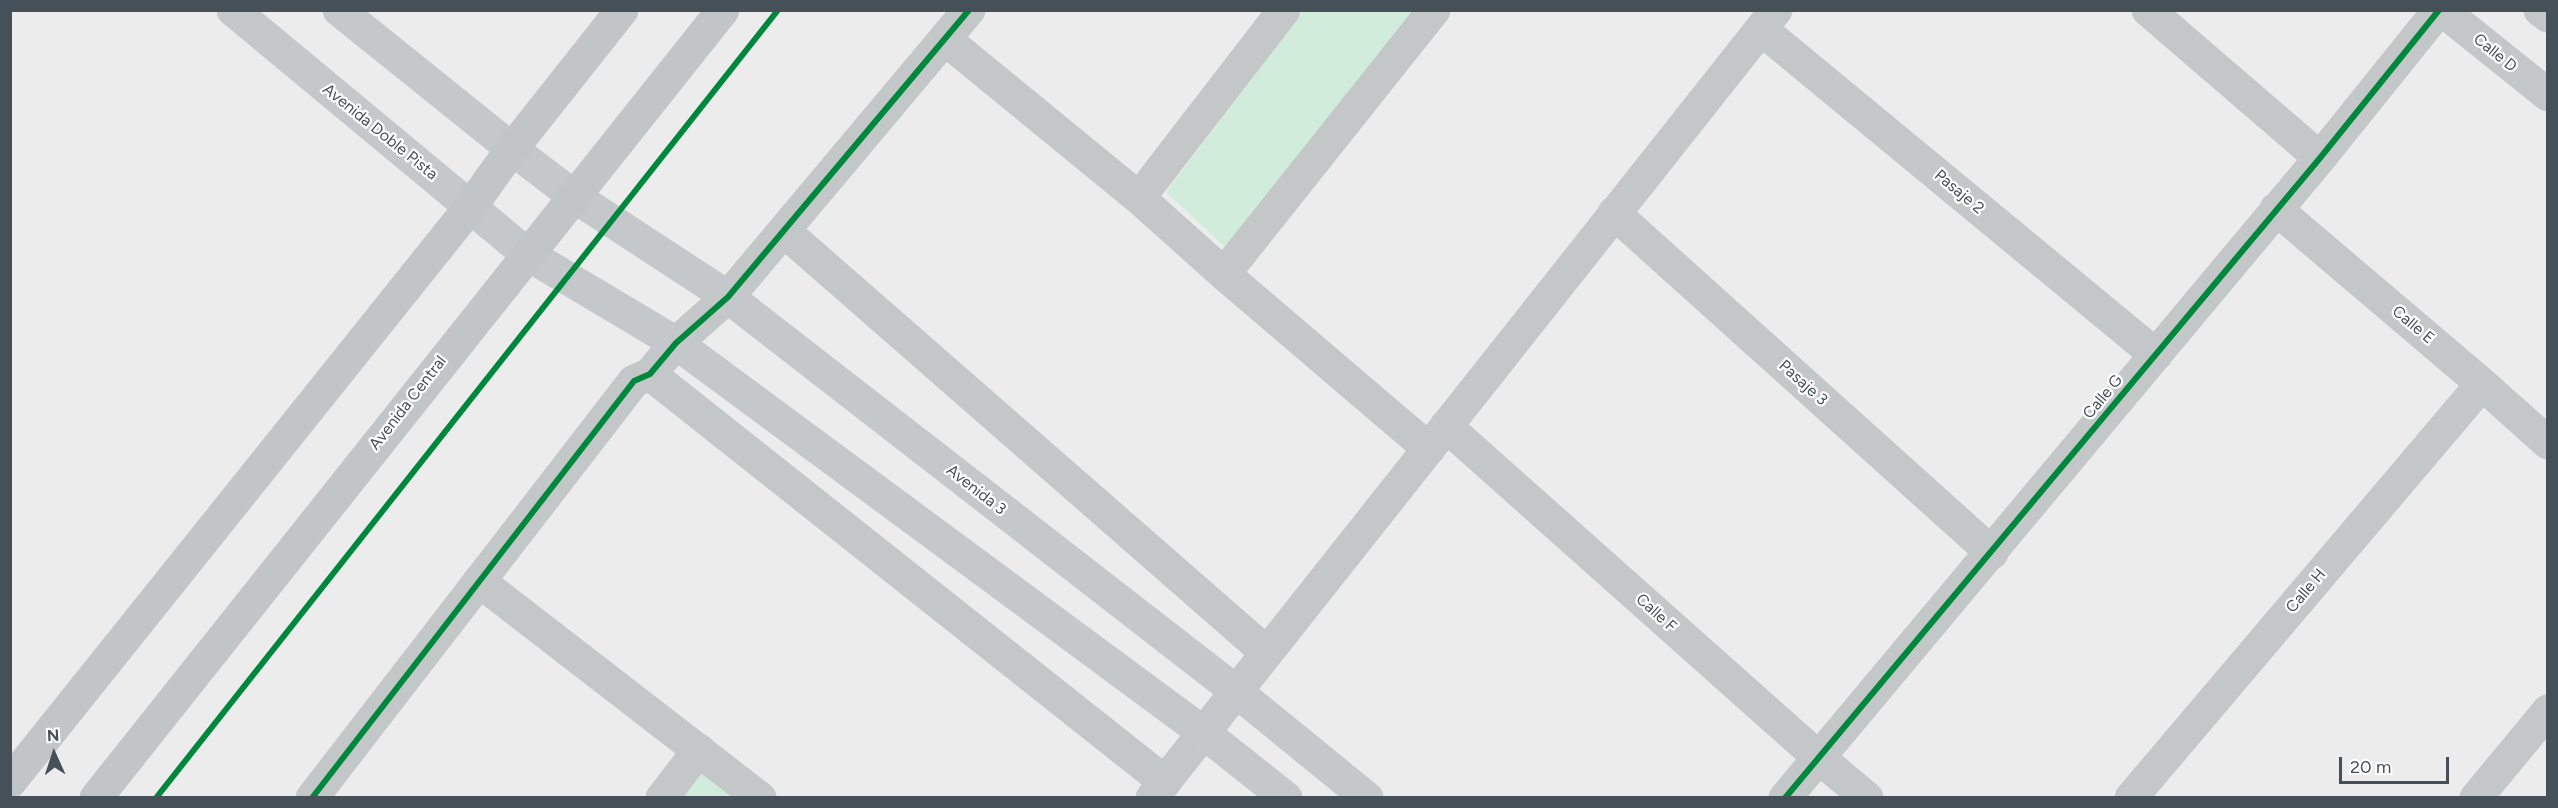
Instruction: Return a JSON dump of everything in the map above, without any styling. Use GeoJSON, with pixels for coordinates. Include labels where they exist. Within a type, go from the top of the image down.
{"type":"FeatureCollection","features":[{"type":"Feature","properties":{"kind":"main road","name":"Avenida Doble Pista"},"geometry":{"type":"LineString","coordinates":[[233,10],[527,254]]}},
{"type":"Feature","properties":{"kind":"main road"},"geometry":{"type":"LineString","coordinates":[[339,10],[512,149],[575,196]]}},
{"type":"Feature","properties":{"kind":"main road"},"geometry":{"type":"LineString","coordinates":[[10,782],[471,206],[512,149],[622,10]]}},
{"type":"Feature","properties":{"kind":"main road","name":"Avenida Central"},"geometry":{"type":"LineString","coordinates":[[96,798],[723,10]]}},
{"type":"Feature","properties":{"kind":"main road","name":"Avenida 3"},"geometry":{"type":"LineString","coordinates":[[575,196],[728,297],[1237,692],[1367,798]]}},
{"type":"Feature","properties":{"kind":"main road"},"geometry":{"type":"LineString","coordinates":[[527,254],[676,343],[1204,733],[1286,798]]}},
{"type":"Feature","properties":{"kind":"street"},"geometry":{"type":"LineString","coordinates":[[312,798],[634,381],[650,374],[676,343],[728,297],[969,10]]}},
{"type":"Feature","properties":{"kind":"street"},"geometry":{"type":"LineString","coordinates":[[1139,198],[1284,10]]}},
{"type":"Feature","properties":{"kind":"street"},"geometry":{"type":"LineString","coordinates":[[1224,274],[1434,10]]}},
{"type":"Feature","properties":{"kind":"street"},"geometry":{"type":"LineString","coordinates":[[2148,10],[2320,158]]}},
{"type":"Feature","properties":{"kind":"street","name":"Calle G"},"geometry":{"type":"LineString","coordinates":[[1785,798],[1992,553],[2440,10]]}},
{"type":"Feature","properties":{"kind":"street","name":"Calle D"},"geometry":{"type":"LineString","coordinates":[[2440,10],[2547,95]]}},
{"type":"Feature","properties":{"kind":"street"},"geometry":{"type":"LineString","coordinates":[[2541,10],[2547,16]]}},
{"type":"Feature","properties":{"kind":"street"},"geometry":{"type":"LineString","coordinates":[[650,374],[1159,790],[1768,20]]}},
{"type":"Feature","properties":{"kind":"street","name":"Pasaje 2"},"geometry":{"type":"LineString","coordinates":[[1768,20],[2156,355]]}},
{"type":"Feature","properties":{"kind":"street","name":"Calle F"},"geometry":{"type":"LineString","coordinates":[[946,40],[1139,198],[1224,274],[1437,438],[1867,798]]}},
{"type":"Feature","properties":{"kind":"street","name":"Calle E"},"geometry":{"type":"LineString","coordinates":[[2276,209],[2482,384],[2547,443]]}},
{"type":"Feature","properties":{"kind":"street","name":"Pasaje 3"},"geometry":{"type":"LineString","coordinates":[[1614,213],[1992,553]]}},
{"type":"Feature","properties":{"kind":"street"},"geometry":{"type":"LineString","coordinates":[[784,231],[1267,653]]}},
{"type":"Feature","properties":{"kind":"street","name":"Calle H"},"geometry":{"type":"LineString","coordinates":[[2131,798],[2482,384]]}},
{"type":"Feature","properties":{"kind":"street"},"geometry":{"type":"LineString","coordinates":[[479,581],[760,798]]}},
{"type":"Feature","properties":{"kind":"street"},"geometry":{"type":"LineString","coordinates":[[2476,798],[2547,711]]}},
{"type":"Feature","properties":{"kind":"street"},"geometry":{"type":"LineString","coordinates":[[662,798],[699,750]]}},
{"type":"Feature","properties":{"kind":"green space"},"geometry":{"type":"Polygon","coordinates":[[[1303,11],[1417,11],[1226,248],[1166,192],[1303,11]]]}},
{"type":"Feature","properties":{"kind":"green space"},"geometry":{"type":"Polygon","coordinates":[[[702,772],[739,798],[682,798],[702,772]]]}},
{"type":"Feature","properties":{"kind":"cycle path"},"geometry":{"type":"LineString","coordinates":[[156,798],[778,10]]}},
{"type":"Feature","properties":{"kind":"cycle path"},"geometry":{"type":"LineString","coordinates":[[312,798],[634,381],[650,374],[676,343],[728,297],[969,10]]}},
{"type":"Feature","properties":{"kind":"cycle path"},"geometry":{"type":"LineString","coordinates":[[1785,798],[2320,158],[2439,10]]}}]}
